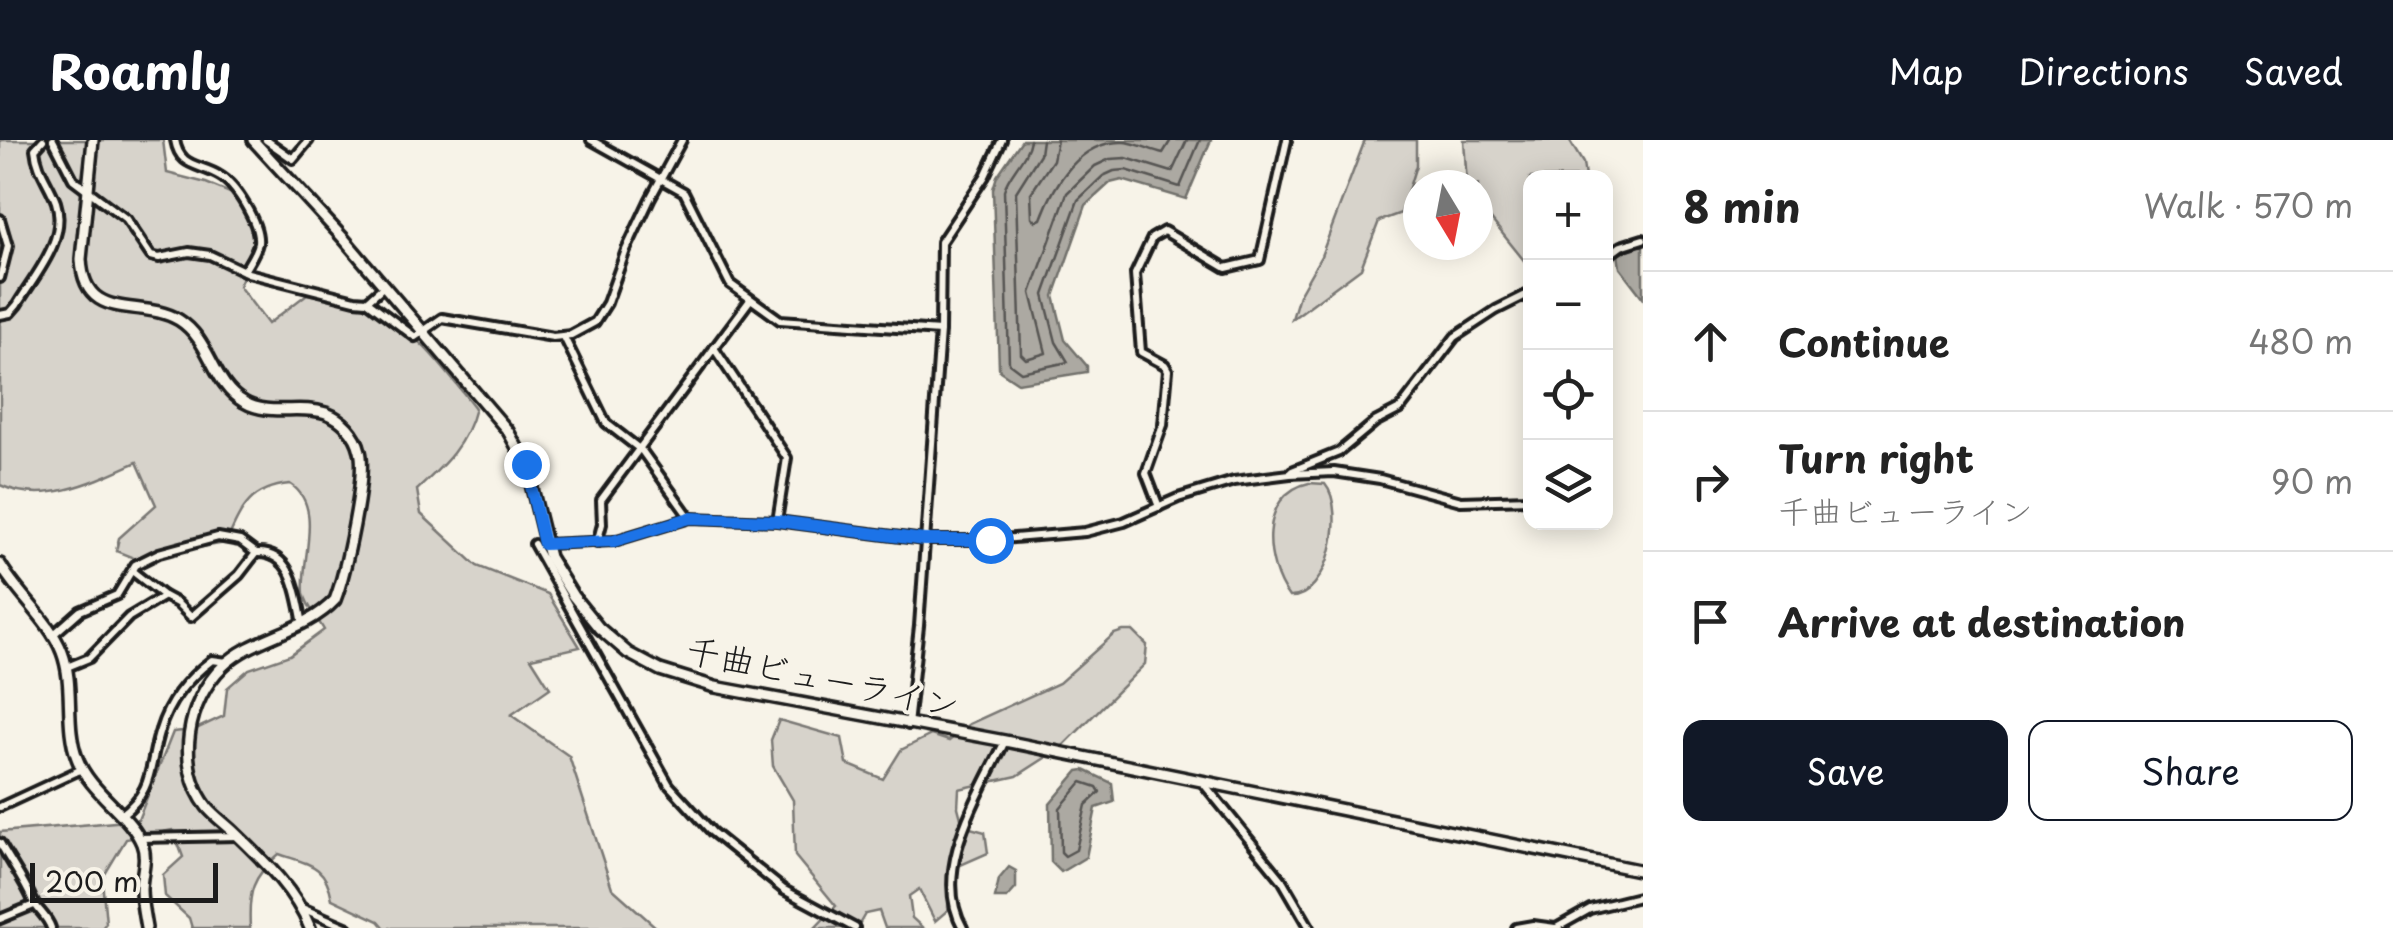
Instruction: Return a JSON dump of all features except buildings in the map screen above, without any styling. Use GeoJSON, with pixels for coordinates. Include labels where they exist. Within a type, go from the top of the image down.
{"type":"FeatureCollection","features":[{"type":"Feature","properties":{"kind":"street"},"geometry":{"type":"LineString","coordinates":[[0,314],[10,313],[17,305],[56,238],[56,202],[36,158],[35,149],[44,140]]}},
{"type":"Feature","properties":{"kind":"street"},"geometry":{"type":"LineString","coordinates":[[53,140],[73,179],[126,219],[151,256],[198,252],[280,283],[367,301],[415,338],[442,318],[564,337],[583,330],[600,314],[682,140]]}},
{"type":"Feature","properties":{"kind":"street"},"geometry":{"type":"LineString","coordinates":[[93,140],[82,274],[96,296],[115,306],[160,313],[181,321],[203,344],[224,388],[242,401],[256,408],[306,409],[330,414],[341,420],[360,450],[361,475],[340,587],[328,608],[227,662],[207,685],[192,717],[188,752],[192,778],[207,808],[279,878],[302,908],[310,928]]}},
{"type":"Feature","properties":{"kind":"street"},"geometry":{"type":"LineString","coordinates":[[175,140],[185,162],[226,180],[254,224],[257,246],[244,271]]}},
{"type":"Feature","properties":{"kind":"street","name":"千曲ビューライン"},"geometry":{"type":"LineString","coordinates":[[253,140],[424,332],[518,448],[531,481],[539,544],[572,596],[600,628],[643,662],[715,687],[1005,741],[1643,871]]}},
{"type":"Feature","properties":{"kind":"street"},"geometry":{"type":"LineString","coordinates":[[266,140],[292,159],[309,140]]}},
{"type":"Feature","properties":{"kind":"street"},"geometry":{"type":"LineString","coordinates":[[591,140],[687,196],[730,284],[780,320],[940,330]]}},
{"type":"Feature","properties":{"kind":"street"},"geometry":{"type":"LineString","coordinates":[[908,725],[940,330],[941,242],[986,176],[1002,140]]}},
{"type":"Feature","properties":{"kind":"street"},"geometry":{"type":"LineString","coordinates":[[1158,507],[1146,473],[1164,418],[1168,370],[1141,352],[1134,274],[1152,238],[1164,231],[1226,268],[1260,260],[1287,140]]}},
{"type":"Feature","properties":{"kind":"street"},"geometry":{"type":"LineString","coordinates":[[0,219],[8,256],[0,278]]}},
{"type":"Feature","properties":{"kind":"street"},"geometry":{"type":"LineString","coordinates":[[1613,252],[1643,239]]}},
{"type":"Feature","properties":{"kind":"street"},"geometry":{"type":"LineString","coordinates":[[367,301],[384,286]]}},
{"type":"Feature","properties":{"kind":"street"},"geometry":{"type":"LineString","coordinates":[[1290,474],[1338,452],[1400,409],[1454,337],[1523,297]]}},
{"type":"Feature","properties":{"kind":"street"},"geometry":{"type":"LineString","coordinates":[[596,544],[602,524],[602,500],[750,300]]}},
{"type":"Feature","properties":{"kind":"street"},"geometry":{"type":"LineString","coordinates":[[564,337],[606,423],[639,448],[690,518]]}},
{"type":"Feature","properties":{"kind":"street"},"geometry":{"type":"LineString","coordinates":[[714,348],[787,458],[777,521]]}},
{"type":"Feature","properties":{"kind":"street"},"geometry":{"type":"LineString","coordinates":[[855,928],[784,890],[712,832],[669,785],[539,544],[596,544],[690,518],[777,521],[924,540],[990,540],[1085,532],[1234,482],[1290,474],[1334,472],[1461,501],[1523,498]]}},
{"type":"Feature","properties":{"kind":"street"},"geometry":{"type":"LineString","coordinates":[[54,634],[80,611],[117,594],[135,565],[159,552],[218,537],[240,541],[256,553],[268,553],[288,567],[303,624]]}},
{"type":"Feature","properties":{"kind":"street"},"geometry":{"type":"LineString","coordinates":[[132,571],[191,616],[239,575],[256,553]]}},
{"type":"Feature","properties":{"kind":"street"},"geometry":{"type":"LineString","coordinates":[[0,564],[18,594],[54,634],[67,667],[70,728],[82,769],[140,838],[145,861],[141,888],[146,928]]}},
{"type":"Feature","properties":{"kind":"street"},"geometry":{"type":"LineString","coordinates":[[67,667],[89,658],[129,617],[165,597]]}},
{"type":"Feature","properties":{"kind":"street"},"geometry":{"type":"LineString","coordinates":[[120,816],[144,791],[161,725],[177,693],[212,660],[227,662]]}},
{"type":"Feature","properties":{"kind":"street"},"geometry":{"type":"LineString","coordinates":[[963,928],[951,900],[958,844],[1005,741]]}},
{"type":"Feature","properties":{"kind":"street"},"geometry":{"type":"LineString","coordinates":[[0,808],[82,769]]}},
{"type":"Feature","properties":{"kind":"street"},"geometry":{"type":"LineString","coordinates":[[1204,784],[1282,880],[1310,928]]}},
{"type":"Feature","properties":{"kind":"street"},"geometry":{"type":"LineString","coordinates":[[140,838],[238,836]]}},
{"type":"Feature","properties":{"kind":"street"},"geometry":{"type":"LineString","coordinates":[[0,843],[28,886],[34,906],[46,915],[51,928]]}},
{"type":"Feature","properties":{"kind":"street"},"geometry":{"type":"LineString","coordinates":[[1516,928],[1533,924],[1555,928],[1590,909],[1643,896]]}},
{"type":"Feature","properties":{"kind":"street"},"geometry":{"type":"LineString","coordinates":[[0,920],[34,906]]}},
{"type":"Feature","properties":{"kind":"street"},"geometry":{"type":"LineString","coordinates":[[302,908],[348,928]]}},
{"type":"Feature","properties":{"kind":"shaded area"},"geometry":{"type":"Polygon","coordinates":[[[0,140],[163,140],[167,173],[247,200],[257,244],[239,286],[268,324],[307,294],[353,303],[400,325],[440,365],[475,408],[460,444],[417,490],[421,514],[477,566],[548,594],[580,647],[531,658],[550,688],[511,715],[569,756],[612,888],[657,928],[385,928],[379,921],[332,899],[325,879],[314,867],[279,854],[254,886],[250,928],[192,928],[189,918],[165,896],[163,875],[183,857],[173,830],[126,839],[102,879],[106,923],[102,928],[0,928],[0,832],[138,820],[173,732],[194,730],[224,716],[227,688],[249,669],[290,655],[324,630],[304,593],[309,520],[300,494],[290,484],[265,490],[248,503],[226,543],[141,561],[116,551],[119,538],[156,505],[137,462],[87,483],[52,492],[17,491],[0,485],[0,140]]]}},
{"type":"Feature","properties":{"kind":"shaded area"},"geometry":{"type":"Polygon","coordinates":[[[1365,140],[1416,140],[1414,170],[1403,170],[1401,213],[1379,221],[1361,268],[1292,319],[1299,295],[1321,256],[1365,140]]]}},
{"type":"Feature","properties":{"kind":"shaded area"},"geometry":{"type":"Polygon","coordinates":[[[1464,140],[1569,140],[1584,170],[1523,170],[1523,259],[1493,222],[1493,170],[1466,170],[1464,140]]]}},
{"type":"Feature","properties":{"kind":"shaded area"},"geometry":{"type":"Polygon","coordinates":[[[1309,483],[1325,484],[1331,496],[1334,532],[1324,569],[1315,584],[1303,594],[1289,597],[1274,567],[1270,532],[1281,501],[1292,490],[1309,483]]]}},
{"type":"Feature","properties":{"kind":"shaded area"},"geometry":{"type":"Polygon","coordinates":[[[1133,631],[1147,645],[1145,664],[1062,747],[1017,776],[959,789],[963,826],[985,832],[988,853],[949,870],[948,910],[935,921],[919,889],[909,896],[912,918],[923,928],[885,928],[879,911],[865,914],[857,928],[815,928],[836,906],[795,856],[793,800],[773,766],[771,740],[779,720],[842,738],[847,764],[883,779],[901,750],[931,735],[949,741],[969,724],[1059,683],[1114,634],[1133,631]]]}},
{"type":"Feature","properties":{"kind":"water"},"geometry":{"type":"Polygon","coordinates":[[[1022,140],[1211,140],[1186,199],[1122,180],[1110,183],[1086,205],[1054,296],[1065,340],[1087,366],[1087,372],[1018,383],[999,367],[993,189],[997,176],[1022,140]]]}},
{"type":"Feature","properties":{"kind":"water"},"geometry":{"type":"Polygon","coordinates":[[[1643,244],[1643,298],[1620,268],[1618,254],[1643,244]]]}},
{"type":"Feature","properties":{"kind":"water"},"geometry":{"type":"Polygon","coordinates":[[[1078,771],[1112,783],[1114,802],[1096,808],[1086,857],[1061,872],[1051,862],[1050,804],[1078,771]]]}},
{"type":"Feature","properties":{"kind":"water"},"geometry":{"type":"Polygon","coordinates":[[[1009,867],[1016,871],[1016,888],[1007,898],[995,898],[999,879],[1009,867]]]}},
{"type":"Feature","properties":{"kind":"route"},"geometry":{"type":"LineString","coordinates":[[526,464],[544,544],[614,541],[690,518],[777,521],[924,540],[990,540]]}}]}
